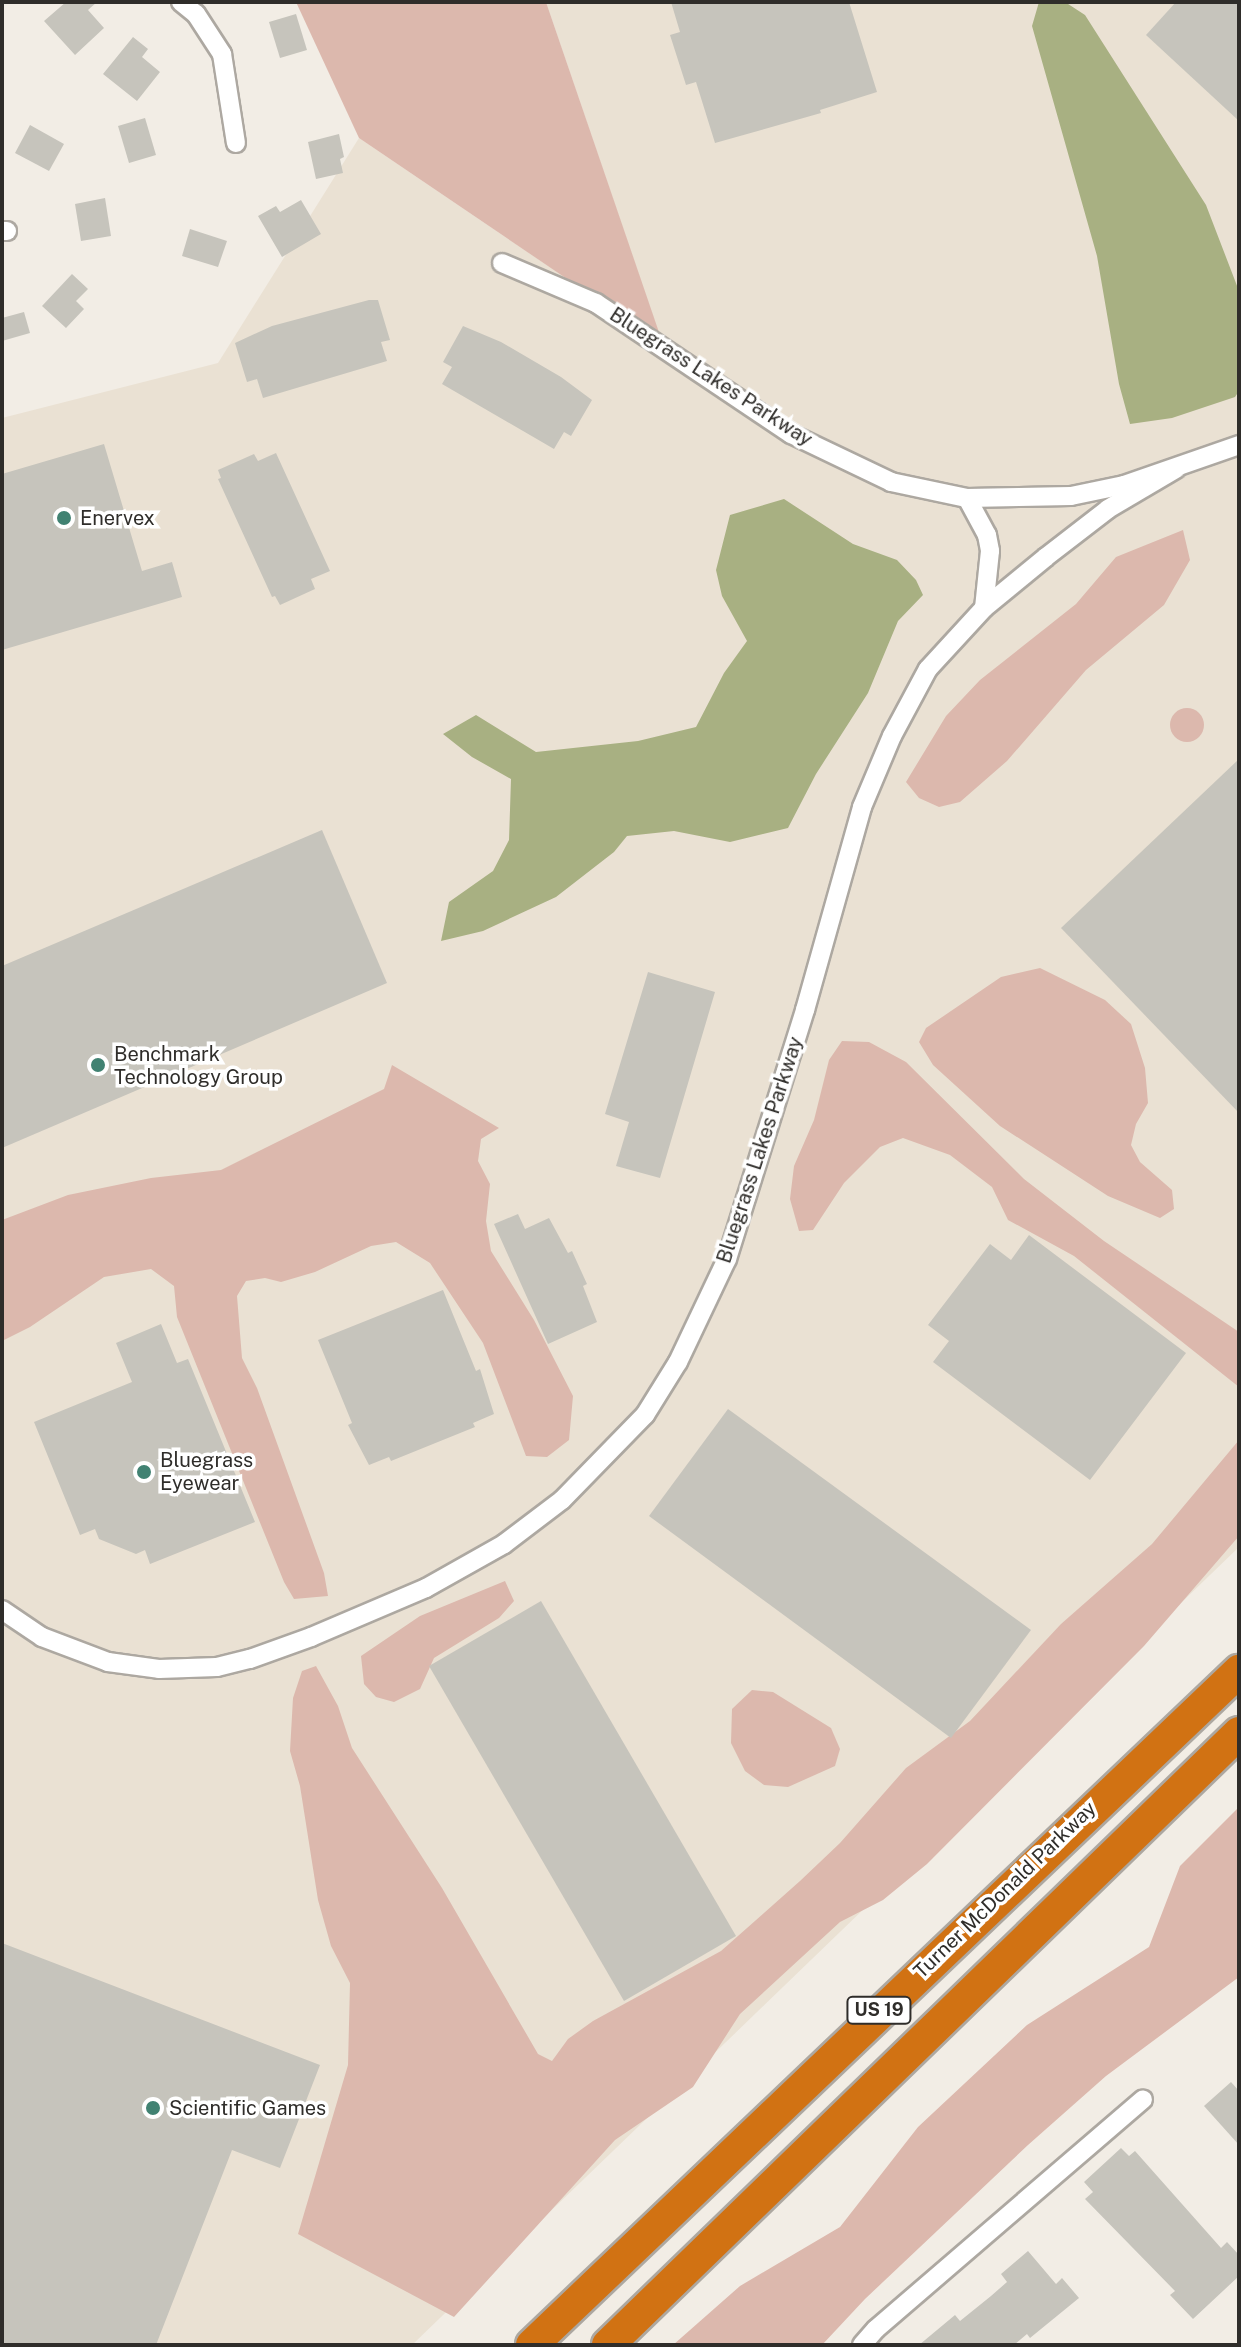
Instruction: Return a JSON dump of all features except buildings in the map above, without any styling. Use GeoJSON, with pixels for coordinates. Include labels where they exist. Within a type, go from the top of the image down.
{"type":"FeatureCollection","features":[{"type":"Feature","properties":{"kind":"highway","name":"Turner McDonald Parkway"},"geometry":{"type":"LineString","coordinates":[[532,2345],[893,1997],[1236,1673]]}},
{"type":"Feature","properties":{"kind":"highway","name":"US 19"},"geometry":{"type":"LineString","coordinates":[[608,2345],[1239,1733]]}},
{"type":"Feature","properties":{"kind":"street"},"geometry":{"type":"LineString","coordinates":[[181,2],[196,14],[222,54],[236,143]]}},
{"type":"Feature","properties":{"kind":"street","name":"Bluegrass Lakes Parkway"},"geometry":{"type":"LineString","coordinates":[[502,263],[596,303],[791,434],[891,482],[967,498],[1071,496],[1176,469],[1239,445]]}},
{"type":"Feature","properties":{"kind":"street","name":"Bluegrass Lakes Parkway"},"geometry":{"type":"LineString","coordinates":[[2,1610],[42,1637],[108,1662],[159,1669],[217,1667],[250,1659],[311,1637],[426,1588],[504,1544],[562,1500],[645,1415],[678,1362],[722,1271],[805,1010],[862,807],[892,736],[928,669],[984,608],[1096,517],[1176,469]]}},
{"type":"Feature","properties":{"kind":"street"},"geometry":{"type":"LineString","coordinates":[[967,498],[987,535],[990,551],[984,608]]}},
{"type":"Feature","properties":{"kind":"street"},"geometry":{"type":"LineString","coordinates":[[862,2345],[876,2329],[1143,2099]]}},
{"type":"Feature","properties":{"kind":"shaded area"},"geometry":{"type":"Polygon","coordinates":[[[296,2],[546,2],[663,344],[359,138],[296,2]]]}},
{"type":"Feature","properties":{"kind":"shaded area"},"geometry":{"type":"Polygon","coordinates":[[[546,2],[1239,2],[1239,1547],[412,2345],[2,2345],[2,418],[218,363],[359,138],[662,343],[546,2]]]}},
{"type":"Feature","properties":{"kind":"shaded area"},"geometry":{"type":"Polygon","coordinates":[[[1039,2],[1065,2],[1085,15],[1206,205],[1239,291],[1239,391],[1235,397],[1172,418],[1130,424],[1119,384],[1097,256],[1032,26],[1039,2]]]}},
{"type":"Feature","properties":{"kind":"shaded area"},"geometry":{"type":"Polygon","coordinates":[[[784,499],[853,544],[897,560],[916,580],[923,595],[898,621],[868,693],[816,774],[788,828],[730,842],[674,831],[627,836],[614,852],[556,897],[483,931],[441,941],[449,902],[493,871],[509,840],[511,779],[472,757],[443,734],[476,715],[536,752],[638,741],[696,727],[724,673],[747,641],[722,596],[716,570],[730,515],[784,499]]]}},
{"type":"Feature","properties":{"kind":"shaded area"},"geometry":{"type":"Polygon","coordinates":[[[1183,530],[1190,560],[1164,605],[1086,670],[1007,761],[960,802],[939,807],[919,798],[906,782],[946,716],[980,680],[1076,604],[1116,557],[1183,530]]]}},
{"type":"Feature","properties":{"kind":"shaded area"},"geometry":{"type":"Polygon","coordinates":[[[1187,708],[1199,713],[1204,725],[1199,737],[1187,742],[1175,737],[1170,725],[1175,713],[1187,708]]]}},
{"type":"Feature","properties":{"kind":"shaded area"},"geometry":{"type":"Polygon","coordinates":[[[1040,968],[1105,1000],[1131,1024],[1145,1068],[1148,1103],[1136,1124],[1131,1145],[1140,1162],[1172,1190],[1174,1209],[1160,1218],[1108,1196],[1000,1126],[933,1065],[919,1042],[926,1028],[1001,977],[1040,968]]]}},
{"type":"Feature","properties":{"kind":"shaded area"},"geometry":{"type":"Polygon","coordinates":[[[842,1041],[869,1042],[906,1062],[1024,1179],[1104,1241],[1239,1332],[1239,1387],[1074,1256],[1008,1220],[992,1187],[950,1155],[903,1138],[880,1147],[844,1183],[813,1230],[799,1231],[790,1199],[794,1166],[814,1120],[829,1060],[842,1041]]]}},
{"type":"Feature","properties":{"kind":"shaded area"},"geometry":{"type":"Polygon","coordinates":[[[392,1065],[499,1128],[481,1139],[478,1161],[490,1184],[486,1221],[491,1251],[534,1320],[573,1396],[569,1440],[547,1457],[526,1456],[483,1343],[430,1263],[396,1242],[371,1246],[315,1272],[281,1282],[265,1278],[246,1281],[237,1296],[242,1358],[257,1388],[324,1573],[328,1596],[294,1599],[284,1582],[177,1317],[174,1286],[151,1269],[104,1277],[30,1327],[2,1341],[2,1220],[68,1195],[151,1178],[221,1170],[384,1089],[392,1065]]]}},
{"type":"Feature","properties":{"kind":"shaded area"},"geometry":{"type":"Polygon","coordinates":[[[1239,1440],[1239,1536],[1144,1646],[927,1864],[883,1900],[840,1922],[740,2014],[693,2087],[615,2140],[454,2317],[298,2234],[348,2065],[350,1983],[331,1946],[318,1900],[300,1786],[290,1751],[293,1698],[302,1671],[316,1666],[338,1706],[352,1748],[442,1888],[538,2054],[552,2061],[568,2039],[593,2021],[721,1951],[800,1881],[840,1843],[906,1768],[970,1721],[1061,1624],[1152,1544],[1239,1440]]]}},
{"type":"Feature","properties":{"kind":"shaded area"},"geometry":{"type":"Polygon","coordinates":[[[505,1581],[514,1601],[499,1618],[434,1658],[420,1689],[394,1702],[376,1697],[364,1684],[361,1656],[420,1616],[505,1581]]]}},
{"type":"Feature","properties":{"kind":"shaded area"},"geometry":{"type":"Polygon","coordinates":[[[752,1690],[773,1692],[831,1728],[840,1749],[835,1766],[788,1787],[764,1785],[745,1771],[731,1743],[732,1709],[752,1690]]]}},
{"type":"Feature","properties":{"kind":"shaded area"},"geometry":{"type":"Polygon","coordinates":[[[1239,1807],[1239,1977],[1106,2076],[865,2299],[822,2345],[673,2345],[740,2286],[840,2227],[918,2127],[1027,2025],[1149,1947],[1180,1866],[1239,1807]]]}},
{"type":"Feature","properties":{"kind":"place","name":"Enervex"},"geometry":{"type":"Point","coordinates":[64,518]}},
{"type":"Feature","properties":{"kind":"place","name":"Benchmark Technology Group"},"geometry":{"type":"Point","coordinates":[98,1065]}},
{"type":"Feature","properties":{"kind":"place","name":"Bluegrass Eyewear"},"geometry":{"type":"Point","coordinates":[144,1472]}},
{"type":"Feature","properties":{"kind":"place","name":"Scientific Games"},"geometry":{"type":"Point","coordinates":[153,2108]}}]}
